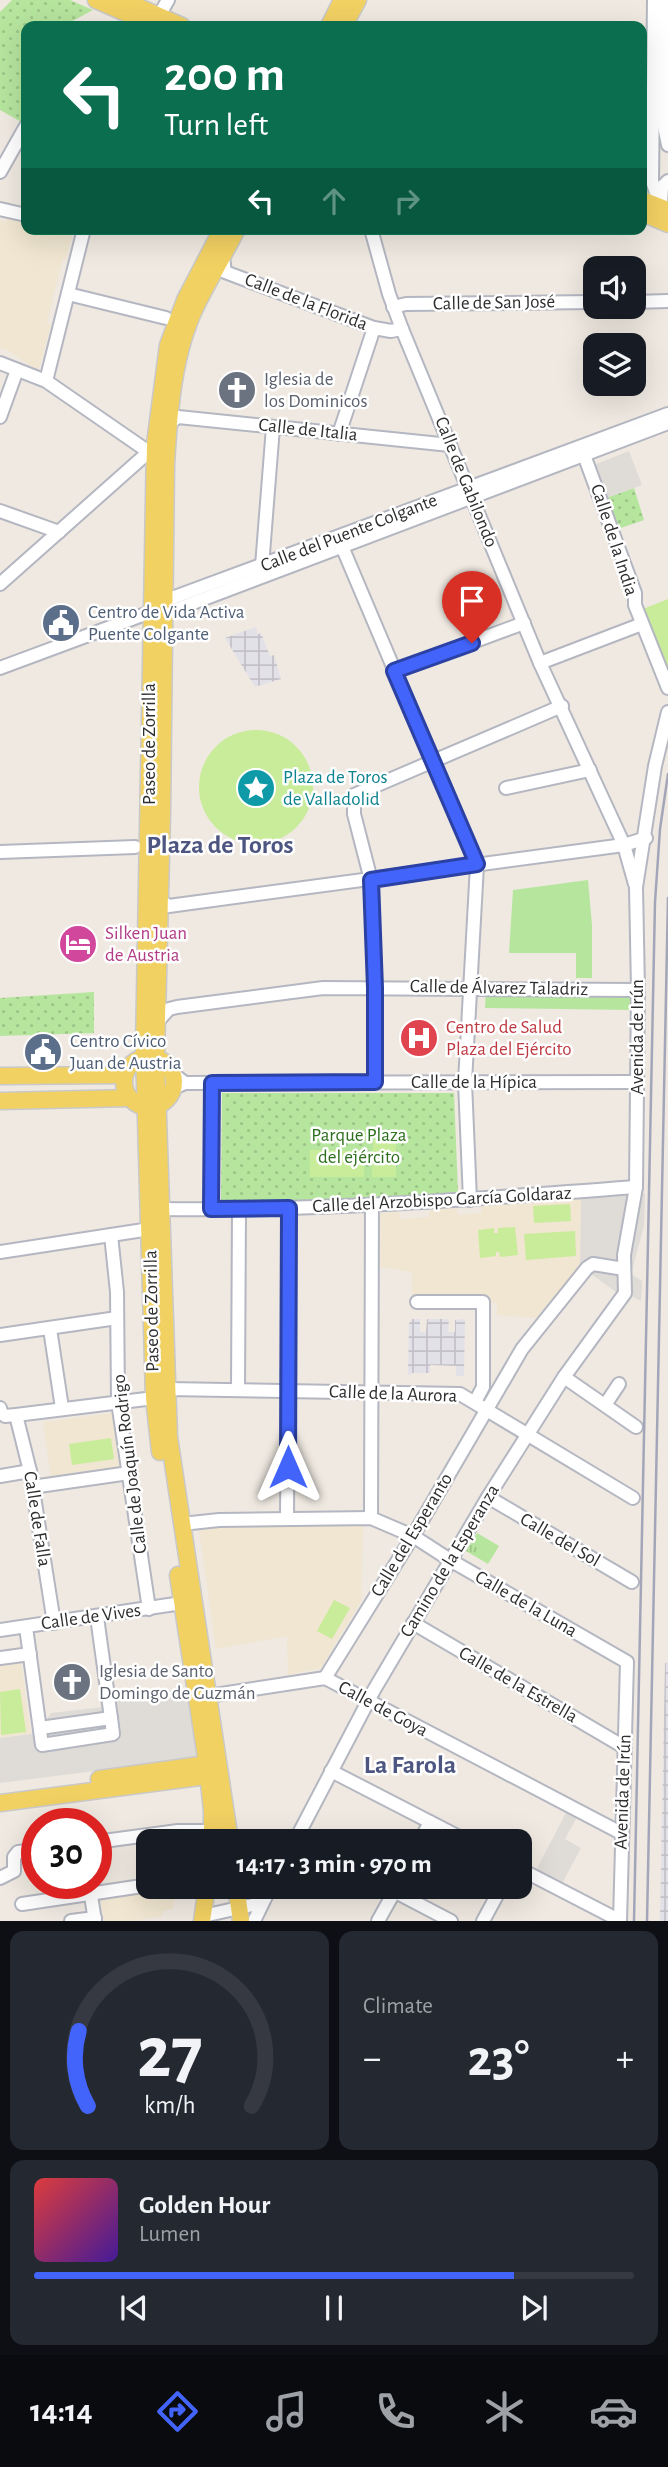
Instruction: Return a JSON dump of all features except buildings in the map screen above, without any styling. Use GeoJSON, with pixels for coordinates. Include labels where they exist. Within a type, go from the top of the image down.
{"type":"FeatureCollection","features":[{"type":"Feature","properties":{"kind":"main road"},"geometry":{"type":"LineString","coordinates":[[96,0],[150,21]]}},
{"type":"Feature","properties":{"kind":"main road"},"geometry":{"type":"LineString","coordinates":[[123,0],[152,21]]}},
{"type":"Feature","properties":{"kind":"main road"},"geometry":{"type":"LineString","coordinates":[[331,21],[342,0]]}},
{"type":"Feature","properties":{"kind":"main road"},"geometry":{"type":"LineString","coordinates":[[347,21],[358,0]]}},
{"type":"Feature","properties":{"kind":"main road"},"geometry":{"type":"LineString","coordinates":[[647,203],[666,216]]}},
{"type":"Feature","properties":{"kind":"main road"},"geometry":{"type":"LineString","coordinates":[[647,214],[666,216]]}},
{"type":"Feature","properties":{"kind":"main road","name":"Paseo de Zorrilla"},"geometry":{"type":"LineString","coordinates":[[150,1058],[157,1022],[165,903],[155,444],[168,345],[185,300],[219,235]]}},
{"type":"Feature","properties":{"kind":"main road","name":"Paseo de Zorrilla"},"geometry":{"type":"LineString","coordinates":[[227,1829],[211,1769],[182,1603],[160,1393],[150,1229],[150,1058],[160,609],[168,424],[183,341],[195,307],[234,235]]}},
{"type":"Feature","properties":{"kind":"main road"},"geometry":{"type":"LineString","coordinates":[[0,1101],[130,1098],[152,1106],[169,1098],[177,1082],[169,1067],[150,1058],[132,1064],[125,1075],[124,1085],[130,1098]]}},
{"type":"Feature","properties":{"kind":"main road"},"geometry":{"type":"LineString","coordinates":[[0,1076],[125,1075]]}},
{"type":"Feature","properties":{"kind":"main road","name":"Paseo de Zorrilla"},"geometry":{"type":"LineString","coordinates":[[152,1106],[163,1209],[160,1393],[208,1696],[213,1829]]}},
{"type":"Feature","properties":{"kind":"main road"},"geometry":{"type":"LineString","coordinates":[[0,1793],[211,1769]]}},
{"type":"Feature","properties":{"kind":"main road"},"geometry":{"type":"LineString","coordinates":[[0,1803],[211,1769]]}},
{"type":"Feature","properties":{"kind":"main road"},"geometry":{"type":"LineString","coordinates":[[203,1918],[205,1899]]}},
{"type":"Feature","properties":{"kind":"street"},"geometry":{"type":"LineString","coordinates":[[156,21],[167,0]]}},
{"type":"Feature","properties":{"kind":"street"},"geometry":{"type":"LineString","coordinates":[[654,0],[657,183],[666,216]]}},
{"type":"Feature","properties":{"kind":"street"},"geometry":{"type":"LineString","coordinates":[[665,0],[665,114],[668,145]]}},
{"type":"Feature","properties":{"kind":"street"},"geometry":{"type":"LineString","coordinates":[[0,172],[21,134]]}},
{"type":"Feature","properties":{"kind":"street"},"geometry":{"type":"LineString","coordinates":[[0,209],[21,214]]}},
{"type":"Feature","properties":{"kind":"street"},"geometry":{"type":"LineString","coordinates":[[46,381],[83,235]]}},
{"type":"Feature","properties":{"kind":"street","name":"Calle de Gabilondo"},"geometry":{"type":"LineString","coordinates":[[373,235],[402,329],[540,663],[624,845]]}},
{"type":"Feature","properties":{"kind":"street","name":"Calle de la Florida"},"geometry":{"type":"LineString","coordinates":[[223,257],[225,272],[374,328],[391,331],[402,329]]}},
{"type":"Feature","properties":{"kind":"street"},"geometry":{"type":"LineString","coordinates":[[68,294],[166,318]]}},
{"type":"Feature","properties":{"kind":"street"},"geometry":{"type":"LineString","coordinates":[[646,302],[668,301]]}},
{"type":"Feature","properties":{"kind":"street","name":"Calle de San José"},"geometry":{"type":"LineString","coordinates":[[393,307],[406,304],[583,302]]}},
{"type":"Feature","properties":{"kind":"street"},"geometry":{"type":"LineString","coordinates":[[339,433],[374,328]]}},
{"type":"Feature","properties":{"kind":"street"},"geometry":{"type":"LineString","coordinates":[[0,363],[46,381],[143,453],[0,584]]}},
{"type":"Feature","properties":{"kind":"street"},"geometry":{"type":"LineString","coordinates":[[0,417],[17,370]]}},
{"type":"Feature","properties":{"kind":"street","name":"Calle del Puente Colgante"},"geometry":{"type":"LineString","coordinates":[[0,668],[470,492],[668,414]]}},
{"type":"Feature","properties":{"kind":"street","name":"Calle de Italia"},"geometry":{"type":"LineString","coordinates":[[168,424],[178,417],[450,445]]}},
{"type":"Feature","properties":{"kind":"street","name":"Calle del Puente Colgante"},"geometry":{"type":"LineString","coordinates":[[470,492],[584,455],[668,423]]}},
{"type":"Feature","properties":{"kind":"street"},"geometry":{"type":"LineString","coordinates":[[262,565],[273,426]]}},
{"type":"Feature","properties":{"kind":"street","name":"Calle de la India"},"geometry":{"type":"LineString","coordinates":[[584,455],[635,593],[635,605],[642,625]]}},
{"type":"Feature","properties":{"kind":"street"},"geometry":{"type":"LineString","coordinates":[[0,511],[58,532]]}},
{"type":"Feature","properties":{"kind":"street"},"geometry":{"type":"LineString","coordinates":[[339,541],[431,762],[477,864],[465,1082],[470,1200]]}},
{"type":"Feature","properties":{"kind":"street","name":"Calle del Puente Colgante"},"geometry":{"type":"LineString","coordinates":[[160,609],[262,565],[339,541]]}},
{"type":"Feature","properties":{"kind":"street"},"geometry":{"type":"LineString","coordinates":[[394,671],[524,624]]}},
{"type":"Feature","properties":{"kind":"street"},"geometry":{"type":"LineString","coordinates":[[540,663],[642,625],[668,688]]}},
{"type":"Feature","properties":{"kind":"street"},"geometry":{"type":"LineString","coordinates":[[375,1082],[371,880],[354,814],[354,794],[562,706]]}},
{"type":"Feature","properties":{"kind":"street","name":"Avenida de Irún"},"geometry":{"type":"LineString","coordinates":[[625,1293],[624,1269],[636,1187],[636,887],[646,838],[655,766],[668,712]]}},
{"type":"Feature","properties":{"kind":"street"},"geometry":{"type":"LineString","coordinates":[[506,788],[590,770]]}},
{"type":"Feature","properties":{"kind":"street"},"geometry":{"type":"LineString","coordinates":[[165,903],[371,880],[624,845],[646,838]]}},
{"type":"Feature","properties":{"kind":"street"},"geometry":{"type":"LineString","coordinates":[[0,844],[134,842],[0,852]]}},
{"type":"Feature","properties":{"kind":"street"},"geometry":{"type":"LineString","coordinates":[[624,845],[642,861]]}},
{"type":"Feature","properties":{"kind":"street","name":"Avenida de Irún"},"geometry":{"type":"LineString","coordinates":[[624,845],[636,887]]}},
{"type":"Feature","properties":{"kind":"street","name":"Calle de Álvarez Taladriz"},"geometry":{"type":"LineString","coordinates":[[157,1022],[169,1009],[177,1007],[323,988],[638,990]]}},
{"type":"Feature","properties":{"kind":"street","name":"Calle de la Hípica"},"geometry":{"type":"LineString","coordinates":[[177,1082],[637,1082]]}},
{"type":"Feature","properties":{"kind":"street"},"geometry":{"type":"LineString","coordinates":[[211,1209],[212,1083]]}},
{"type":"Feature","properties":{"kind":"street","name":"Calle del Arzobispo García Goldaraz"},"geometry":{"type":"LineString","coordinates":[[163,1209],[289,1208],[470,1200],[636,1187]]}},
{"type":"Feature","properties":{"kind":"street"},"geometry":{"type":"LineString","coordinates":[[371,1518],[372,1204]]}},
{"type":"Feature","properties":{"kind":"street"},"geometry":{"type":"LineString","coordinates":[[287,1518],[289,1208]]}},
{"type":"Feature","properties":{"kind":"street"},"geometry":{"type":"LineString","coordinates":[[238,1390],[239,1209]]}},
{"type":"Feature","properties":{"kind":"street"},"geometry":{"type":"LineString","coordinates":[[0,1252],[150,1229]]}},
{"type":"Feature","properties":{"kind":"street","name":"Calle de Joaquín Rodrigo"},"geometry":{"type":"LineString","coordinates":[[111,1235],[116,1269],[118,1402],[149,1609]]}},
{"type":"Feature","properties":{"kind":"street","name":"Calle del Esperanto"},"geometry":{"type":"LineString","coordinates":[[325,1678],[414,1536],[481,1406],[497,1391],[522,1349],[587,1268],[593,1264],[624,1269]]}},
{"type":"Feature","properties":{"kind":"street","name":"Camino de la Esperanza"},"geometry":{"type":"LineString","coordinates":[[301,1829],[368,1702],[526,1434],[625,1293]]}},
{"type":"Feature","properties":{"kind":"street"},"geometry":{"type":"LineString","coordinates":[[417,1302],[483,1302],[481,1406]]}},
{"type":"Feature","properties":{"kind":"street"},"geometry":{"type":"LineString","coordinates":[[0,1335],[117,1318]]}},
{"type":"Feature","properties":{"kind":"street"},"geometry":{"type":"LineString","coordinates":[[50,1329],[62,1408]]}},
{"type":"Feature","properties":{"kind":"street"},"geometry":{"type":"LineString","coordinates":[[564,1377],[636,1427]]}},
{"type":"Feature","properties":{"kind":"street"},"geometry":{"type":"LineString","coordinates":[[605,1405],[619,1384]]}},
{"type":"Feature","properties":{"kind":"street"},"geometry":{"type":"LineString","coordinates":[[483,1387],[489,1391],[497,1391]]}},
{"type":"Feature","properties":{"kind":"street","name":"Calle de la Aurora"},"geometry":{"type":"LineString","coordinates":[[0,1410],[5,1416],[118,1402],[160,1393],[238,1390],[460,1394],[633,1498]]}},
{"type":"Feature","properties":{"kind":"street","name":"Calle de Falla"},"geometry":{"type":"LineString","coordinates":[[16,1415],[30,1471],[54,1623]]}},
{"type":"Feature","properties":{"kind":"street"},"geometry":{"type":"LineString","coordinates":[[0,1476],[30,1471]]}},
{"type":"Feature","properties":{"kind":"street"},"geometry":{"type":"LineString","coordinates":[[32,1486],[129,1473]]}},
{"type":"Feature","properties":{"kind":"street","name":"Calle del Sol"},"geometry":{"type":"LineString","coordinates":[[488,1497],[632,1582]]}},
{"type":"Feature","properties":{"kind":"street","name":"Calle de la Luna"},"geometry":{"type":"LineString","coordinates":[[181,1524],[287,1518],[371,1518],[414,1536],[450,1560],[626,1662]]}},
{"type":"Feature","properties":{"kind":"street","name":"Calle de Vives"},"geometry":{"type":"LineString","coordinates":[[0,1630],[182,1603]]}},
{"type":"Feature","properties":{"kind":"street"},"geometry":{"type":"LineString","coordinates":[[26,1627],[41,1745],[113,1734],[97,1617]]}},
{"type":"Feature","properties":{"kind":"street","name":"Calle de la Estrella"},"geometry":{"type":"LineString","coordinates":[[413,1623],[624,1747]]}},
{"type":"Feature","properties":{"kind":"street"},"geometry":{"type":"LineString","coordinates":[[0,1658],[30,1654]]}},
{"type":"Feature","properties":{"kind":"street","name":"Avenida de Irún"},"geometry":{"type":"LineString","coordinates":[[618,1921],[626,1662]]}},
{"type":"Feature","properties":{"kind":"street","name":"Calle de Goya"},"geometry":{"type":"LineString","coordinates":[[208,1696],[325,1678],[621,1833]]}},
{"type":"Feature","properties":{"kind":"street"},"geometry":{"type":"LineString","coordinates":[[331,1771],[444,1829]]}},
{"type":"Feature","properties":{"kind":"street"},"geometry":{"type":"LineString","coordinates":[[426,1829],[430,1822]]}},
{"type":"Feature","properties":{"kind":"street"},"geometry":{"type":"LineString","coordinates":[[112,1841],[136,1839]]}},
{"type":"Feature","properties":{"kind":"street"},"geometry":{"type":"LineString","coordinates":[[0,1878],[15,1871],[15,1857],[21,1852]]}},
{"type":"Feature","properties":{"kind":"street"},"geometry":{"type":"LineString","coordinates":[[532,1875],[618,1921]]}},
{"type":"Feature","properties":{"kind":"street"},"geometry":{"type":"LineString","coordinates":[[112,1888],[136,1886]]}},
{"type":"Feature","properties":{"kind":"street"},"geometry":{"type":"LineString","coordinates":[[22,1904],[45,1899]]}},
{"type":"Feature","properties":{"kind":"street"},"geometry":{"type":"LineString","coordinates":[[71,1921],[95,1919],[92,1899]]}},
{"type":"Feature","properties":{"kind":"street"},"geometry":{"type":"LineString","coordinates":[[254,1921],[263,1899]]}},
{"type":"Feature","properties":{"kind":"street"},"geometry":{"type":"LineString","coordinates":[[378,1921],[387,1899]]}},
{"type":"Feature","properties":{"kind":"street"},"geometry":{"type":"LineString","coordinates":[[412,1899],[451,1921]]}},
{"type":"Feature","properties":{"kind":"street"},"geometry":{"type":"LineString","coordinates":[[483,1921],[495,1899]]}},
{"type":"Feature","properties":{"kind":"street"},"geometry":{"type":"LineString","coordinates":[[203,1918],[240,1914],[261,1903]]}},
{"type":"Feature","properties":{"kind":"shaded area"},"geometry":{"type":"Polygon","coordinates":[[[7,216],[21,220],[21,235],[72,235],[53,297],[47,323],[51,324],[39,369],[36,370],[9,351],[0,348],[0,220],[5,222],[7,216]]]}},
{"type":"Feature","properties":{"kind":"shaded area"},"geometry":{"type":"Polygon","coordinates":[[[629,451],[642,485],[606,498],[594,465],[629,451]]]}},
{"type":"Feature","properties":{"kind":"shaded area"},"geometry":{"type":"Polygon","coordinates":[[[256,627],[270,656],[274,655],[281,679],[255,687],[225,638],[256,627]]]}},
{"type":"Feature","properties":{"kind":"shaded area"},"geometry":{"type":"Polygon","coordinates":[[[645,1193],[644,1226],[631,1274],[642,1281],[641,1301],[625,1293],[616,1292],[580,1266],[581,1197],[645,1193]]]}},
{"type":"Feature","properties":{"kind":"shaded area"},"geometry":{"type":"Polygon","coordinates":[[[581,1198],[580,1266],[536,1318],[497,1315],[497,1303],[490,1302],[490,1298],[412,1297],[412,1272],[380,1267],[380,1213],[399,1212],[400,1219],[429,1217],[429,1210],[457,1208],[458,1215],[482,1213],[481,1206],[581,1198]]]}},
{"type":"Feature","properties":{"kind":"shaded area"},"geometry":{"type":"Polygon","coordinates":[[[412,1319],[420,1319],[420,1332],[426,1332],[427,1319],[449,1319],[448,1332],[455,1332],[455,1320],[465,1319],[464,1376],[456,1376],[456,1366],[430,1365],[430,1373],[412,1373],[408,1376],[409,1323],[412,1319]]]}},
{"type":"Feature","properties":{"kind":"shaded area"},"geometry":{"type":"Polygon","coordinates":[[[112,1413],[120,1467],[51,1477],[43,1422],[112,1413]]]}},
{"type":"Feature","properties":{"kind":"shaded area"},"geometry":{"type":"Polygon","coordinates":[[[236,1525],[363,1526],[361,1601],[321,1668],[288,1675],[287,1636],[216,1649],[199,1530],[236,1525]]]}},
{"type":"Feature","properties":{"kind":"shaded area"},"geometry":{"type":"Polygon","coordinates":[[[668,1662],[668,1921],[660,1921],[665,1663],[668,1662]]]}},
{"type":"Feature","properties":{"kind":"shaded area"},"geometry":{"type":"Polygon","coordinates":[[[21,1663],[31,1734],[0,1738],[0,1666],[21,1663]]]}},
{"type":"Feature","properties":{"kind":"shaded area"},"geometry":{"type":"Polygon","coordinates":[[[187,1688],[198,1758],[0,1783],[0,1738],[31,1734],[40,1728],[51,1713],[103,1707],[119,1698],[187,1688]]]}},
{"type":"Feature","properties":{"kind":"shaded area"},"geometry":{"type":"Polygon","coordinates":[[[569,1807],[580,1812],[565,1839],[581,1848],[559,1889],[533,1876],[569,1807]]]}},
{"type":"Feature","properties":{"kind":"shaded area"},"geometry":{"type":"Polygon","coordinates":[[[136,1891],[136,1899],[174,1899],[173,1909],[164,1911],[162,1916],[133,1921],[104,1921],[100,1899],[112,1899],[112,1894],[136,1891]]]}},
{"type":"Feature","properties":{"kind":"green space"},"geometry":{"type":"Polygon","coordinates":[[[12,0],[70,0],[93,10],[73,21],[21,21],[21,122],[0,110],[0,12],[12,0]]]}},
{"type":"Feature","properties":{"kind":"green space"},"geometry":{"type":"Polygon","coordinates":[[[634,488],[644,520],[618,529],[606,498],[634,488]]]}},
{"type":"Feature","properties":{"kind":"green space"},"geometry":{"type":"Polygon","coordinates":[[[668,599],[668,668],[643,609],[668,599]]]}},
{"type":"Feature","properties":{"kind":"green space","name":"Plaza de Toros de Valladolid"},"geometry":{"type":"Polygon","coordinates":[[[256,730],[278,734],[296,747],[309,765],[313,787],[309,809],[296,827],[278,840],[256,844],[234,840],[216,827],[203,809],[199,787],[203,765],[216,747],[234,734],[256,730]]]}},
{"type":"Feature","properties":{"kind":"green space"},"geometry":{"type":"Polygon","coordinates":[[[588,880],[592,925],[592,978],[576,978],[576,953],[509,953],[513,890],[588,880]]]}},
{"type":"Feature","properties":{"kind":"green space"},"geometry":{"type":"Polygon","coordinates":[[[486,991],[624,993],[632,998],[633,1010],[485,1008],[486,991]]]}},
{"type":"Feature","properties":{"kind":"green space"},"geometry":{"type":"Polygon","coordinates":[[[94,992],[94,1033],[0,1036],[0,998],[94,992]]]}},
{"type":"Feature","properties":{"kind":"green space","name":"Parque Plaza del ejército"},"geometry":{"type":"Polygon","coordinates":[[[222,1093],[454,1093],[458,1192],[363,1199],[221,1201],[222,1093]]]}},
{"type":"Feature","properties":{"kind":"green space"},"geometry":{"type":"Polygon","coordinates":[[[373,1140],[396,1140],[396,1177],[372,1177],[373,1140]]]}},
{"type":"Feature","properties":{"kind":"green space"},"geometry":{"type":"Polygon","coordinates":[[[310,1150],[364,1151],[364,1177],[310,1177],[310,1150]]]}},
{"type":"Feature","properties":{"kind":"green space"},"geometry":{"type":"Polygon","coordinates":[[[570,1204],[571,1221],[534,1223],[533,1206],[570,1204]]]}},
{"type":"Feature","properties":{"kind":"green space"},"geometry":{"type":"Polygon","coordinates":[[[515,1227],[518,1255],[500,1257],[499,1252],[496,1252],[496,1256],[480,1258],[478,1230],[494,1228],[494,1233],[498,1233],[498,1228],[515,1227]]]}},
{"type":"Feature","properties":{"kind":"green space"},"geometry":{"type":"Polygon","coordinates":[[[575,1231],[576,1256],[526,1260],[524,1234],[575,1231]]]}},
{"type":"Feature","properties":{"kind":"green space"},"geometry":{"type":"Polygon","coordinates":[[[111,1438],[114,1459],[72,1465],[69,1444],[111,1438]]]}},
{"type":"Feature","properties":{"kind":"green space"},"geometry":{"type":"Polygon","coordinates":[[[477,1533],[499,1546],[488,1564],[466,1551],[477,1533]]]}},
{"type":"Feature","properties":{"kind":"green space"},"geometry":{"type":"Polygon","coordinates":[[[334,1600],[350,1608],[332,1639],[317,1631],[334,1600]]]}},
{"type":"Feature","properties":{"kind":"green space"},"geometry":{"type":"Polygon","coordinates":[[[20,1689],[26,1732],[1,1735],[0,1692],[20,1689]]]}},
{"type":"Feature","properties":{"kind":"railway"},"geometry":{"type":"LineString","coordinates":[[634,1921],[655,902],[660,829],[668,774]]}},
{"type":"Feature","properties":{"kind":"railway"},"geometry":{"type":"LineString","coordinates":[[647,1921],[668,898]]}},
{"type":"Feature","properties":{"kind":"place","name":"Iglesia de los Dominicos"},"geometry":{"type":"Point","coordinates":[237,390]}},
{"type":"Feature","properties":{"kind":"place","name":"Centro de Vida Activa Puente Colgante"},"geometry":{"type":"Point","coordinates":[61,623]}},
{"type":"Feature","properties":{"kind":"place","name":"Plaza de Toros de Valladolid"},"geometry":{"type":"Point","coordinates":[256,788]}},
{"type":"Feature","properties":{"kind":"place","name":"Silken Juan de Austria"},"geometry":{"type":"Point","coordinates":[78,944]}},
{"type":"Feature","properties":{"kind":"place","name":"Centro de Salud Plaza del Ejército"},"geometry":{"type":"Point","coordinates":[419,1038]}},
{"type":"Feature","properties":{"kind":"place","name":"Centro Cívico Juan de Austria"},"geometry":{"type":"Point","coordinates":[43,1052]}},
{"type":"Feature","properties":{"kind":"place","name":"Iglesia de Santo Domingo de Guzmán"},"geometry":{"type":"Point","coordinates":[72,1682]}},
{"type":"Feature","properties":{"kind":"district","name":"Plaza de Toros"},"geometry":{"type":"Point","coordinates":[220,845]}},
{"type":"Feature","properties":{"kind":"district","name":"La Farola"},"geometry":{"type":"Point","coordinates":[410,1765]}},
{"type":"Feature","properties":{"kind":"route"},"geometry":{"type":"LineString","coordinates":[[288,1467],[289,1208],[211,1209],[212,1083],[375,1082],[371,880],[477,864],[394,671],[472,643]]}}]}
